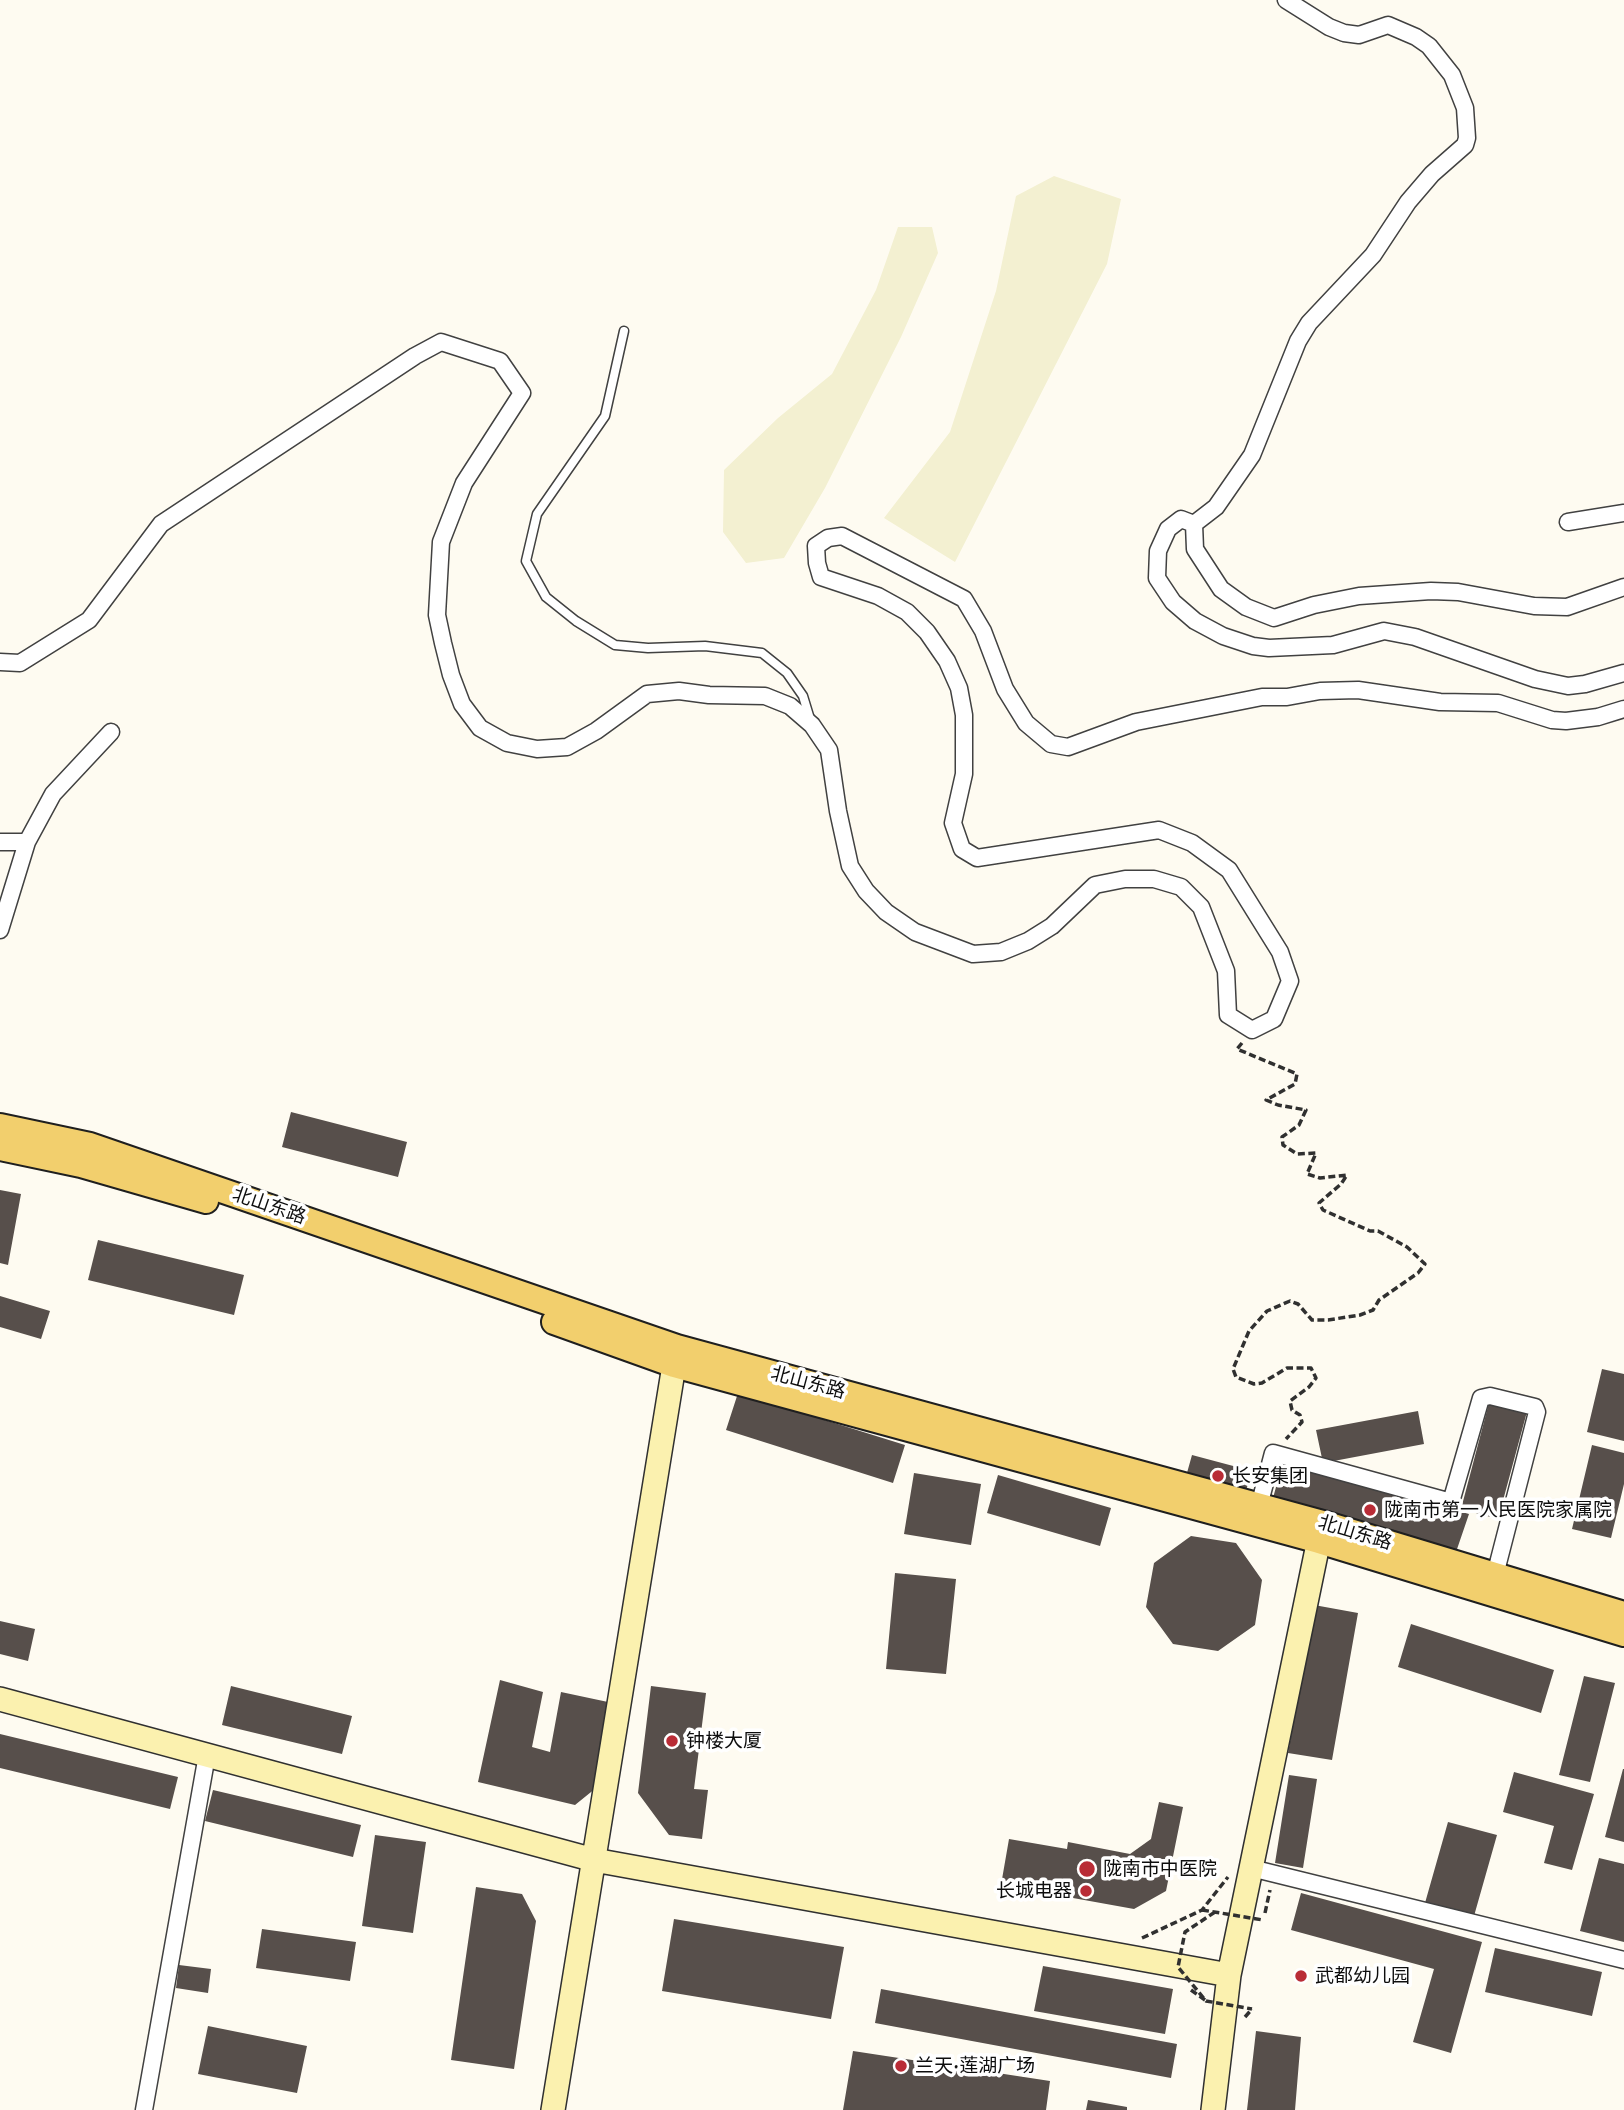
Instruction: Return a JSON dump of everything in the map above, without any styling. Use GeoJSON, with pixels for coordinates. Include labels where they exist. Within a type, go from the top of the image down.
{"type":"FeatureCollection","features":[{"type":"Feature","properties":{"kind":"main road","name":"北山东路"},"geometry":{"type":"LineString","coordinates":[[0,1126],[90,1145],[676,1356],[1259,1506],[1321,1532],[1624,1634]]}},
{"type":"Feature","properties":{"kind":"main road","name":"北山东路"},"geometry":{"type":"LineString","coordinates":[[0,1148],[81,1166],[233,1208],[676,1356],[1321,1532],[1495,1575],[1624,1614]]}},
{"type":"Feature","properties":{"kind":"street"},"geometry":{"type":"LineString","coordinates":[[1194,524],[1216,507],[1252,455],[1298,341],[1309,323],[1373,255],[1408,202],[1432,174],[1465,145],[1467,138],[1465,108],[1452,75],[1429,46],[1388,25],[1359,35],[1344,33],[1329,27],[1286,0]]}},
{"type":"Feature","properties":{"kind":"street"},"geometry":{"type":"LineString","coordinates":[[0,662],[20,663],[89,620],[161,524],[415,356],[441,342],[500,361],[522,393],[464,483],[441,542],[438,615],[443,643],[451,675],[463,704],[480,728],[507,743],[537,749],[567,747],[596,731],[648,694],[679,691],[709,695],[765,695],[790,706],[812,725],[830,750],[838,811],[850,866],[866,891],[886,912],[915,932],[973,954],[1001,952],[1028,941],[1052,926],[1095,885],[1125,879],[1154,879],[1181,887],[1201,907],[1226,971],[1228,1015],[1252,1030],[1274,1019],[1290,981],[1280,952],[1229,870],[1192,843],[1159,830],[977,858],[962,849],[953,823],[964,774],[964,715],[959,688],[947,661],[928,632],[907,612],[878,596],[821,577],[817,563],[817,546],[828,538],[842,536],[964,599],[983,631],[1005,689],[1026,723],[1051,744],[1068,747],[1136,722],[1262,697],[1287,697],[1320,691],[1359,690],[1440,702],[1498,703],[1552,720],[1566,721],[1598,717],[1624,709]]}},
{"type":"Feature","properties":{"kind":"street"},"geometry":{"type":"LineString","coordinates":[[1567,522],[1624,513]]}},
{"type":"Feature","properties":{"kind":"street"},"geometry":{"type":"LineString","coordinates":[[1194,524],[1181,519],[1168,529],[1158,551],[1157,578],[1173,602],[1188,615],[1223,636],[1253,646],[1269,648],[1333,645],[1384,631],[1415,637],[1535,679],[1568,686],[1624,673]]}},
{"type":"Feature","properties":{"kind":"street"},"geometry":{"type":"LineString","coordinates":[[1194,524],[1195,549],[1221,589],[1246,607],[1274,618],[1314,605],[1359,596],[1431,590],[1458,592],[1534,606],[1567,607],[1624,587]]}},
{"type":"Feature","properties":{"kind":"street"},"geometry":{"type":"LineString","coordinates":[[0,930],[27,842],[53,794],[111,732]]}},
{"type":"Feature","properties":{"kind":"street"},"geometry":{"type":"LineString","coordinates":[[0,842],[27,842]]}},
{"type":"Feature","properties":{"kind":"street"},"geometry":{"type":"LineString","coordinates":[[553,2110],[676,1356]]}},
{"type":"Feature","properties":{"kind":"street"},"geometry":{"type":"LineString","coordinates":[[1259,1506],[1273,1453],[1451,1502],[1481,1398],[1490,1395],[1535,1407],[1536,1412],[1495,1575]]}},
{"type":"Feature","properties":{"kind":"street"},"geometry":{"type":"LineString","coordinates":[[1213,2110],[1229,1975],[1321,1532]]}},
{"type":"Feature","properties":{"kind":"street"},"geometry":{"type":"LineString","coordinates":[[0,1699],[594,1860],[1229,1975]]}},
{"type":"Feature","properties":{"kind":"street"},"geometry":{"type":"LineString","coordinates":[[144,2110],[206,1755]]}},
{"type":"Feature","properties":{"kind":"street"},"geometry":{"type":"LineString","coordinates":[[1251,1868],[1624,1960]]}},
{"type":"Feature","properties":{"kind":"lane"},"geometry":{"type":"LineString","coordinates":[[624,331],[605,416],[537,514],[526,561],[546,597],[576,621],[615,645],[648,648],[705,646],[762,653],[787,673],[803,696],[812,725]]}},
{"type":"Feature","properties":{"kind":"path"},"geometry":{"type":"LineString","coordinates":[[1252,1030],[1237,1049],[1297,1074],[1295,1084],[1266,1100],[1307,1110],[1298,1125],[1282,1137],[1283,1145],[1297,1154],[1316,1153],[1307,1174],[1320,1178],[1347,1175],[1341,1184],[1319,1203],[1323,1210],[1361,1228],[1378,1231],[1407,1247],[1425,1264],[1418,1273],[1379,1300],[1373,1310],[1360,1315],[1311,1320],[1298,1304],[1290,1301],[1268,1311],[1249,1331],[1233,1369],[1236,1377],[1254,1384],[1262,1383],[1287,1368],[1311,1368],[1316,1378],[1309,1387],[1290,1401],[1292,1410],[1300,1415],[1302,1422],[1273,1453]]}},
{"type":"Feature","properties":{"kind":"path"},"geometry":{"type":"LineString","coordinates":[[1108,1953],[1202,1910],[1263,1920],[1274,1874]]}},
{"type":"Feature","properties":{"kind":"path"},"geometry":{"type":"LineString","coordinates":[[1215,1912],[1185,1932],[1178,1967],[1206,2001],[1252,2009]]}},
{"type":"Feature","properties":{"kind":"shaded area"},"geometry":{"type":"Polygon","coordinates":[[[1054,176],[1121,199],[1107,264],[955,562],[884,518],[950,432],[996,291],[1016,196],[1054,176]]]}},
{"type":"Feature","properties":{"kind":"shaded area"},"geometry":{"type":"Polygon","coordinates":[[[898,227],[932,227],[938,253],[901,337],[825,488],[784,558],[746,563],[723,532],[724,470],[778,418],[832,374],[876,290],[898,227]]]}},
{"type":"Feature","properties":{"kind":"building"},"geometry":{"type":"Polygon","coordinates":[[[291,1112],[407,1142],[398,1177],[282,1147],[291,1112]]]}},
{"type":"Feature","properties":{"kind":"building"},"geometry":{"type":"Polygon","coordinates":[[[0,1190],[21,1194],[8,1265],[0,1263],[0,1190]]]}},
{"type":"Feature","properties":{"kind":"building"},"geometry":{"type":"Polygon","coordinates":[[[98,1240],[244,1275],[234,1315],[88,1280],[98,1240]]]}},
{"type":"Feature","properties":{"kind":"building"},"geometry":{"type":"Polygon","coordinates":[[[0,1296],[50,1311],[41,1339],[0,1327],[0,1296]]]}},
{"type":"Feature","properties":{"kind":"building"},"geometry":{"type":"Polygon","coordinates":[[[1602,1369],[1624,1374],[1624,1441],[1587,1432],[1602,1369]]]}},
{"type":"Feature","properties":{"kind":"building"},"geometry":{"type":"Polygon","coordinates":[[[738,1393],[905,1445],[893,1483],[726,1430],[738,1393]]]}},
{"type":"Feature","properties":{"kind":"building"},"geometry":{"type":"Polygon","coordinates":[[[1490,1399],[1528,1408],[1498,1519],[1461,1509],[1490,1399]]]}},
{"type":"Feature","properties":{"kind":"building"},"geometry":{"type":"Polygon","coordinates":[[[1418,1411],[1424,1444],[1323,1463],[1316,1430],[1418,1411]]]}},
{"type":"Feature","properties":{"kind":"building"},"geometry":{"type":"Polygon","coordinates":[[[1592,1445],[1624,1453],[1624,1484],[1611,1538],[1572,1529],[1592,1445]]]}},
{"type":"Feature","properties":{"kind":"building","name":"长安集团"},"geometry":{"type":"Polygon","coordinates":[[[1192,1455],[1252,1471],[1244,1497],[1185,1480],[1192,1455]]]}},
{"type":"Feature","properties":{"kind":"building","name":"陇南市第一人民医院家属院"},"geometry":{"type":"Polygon","coordinates":[[[1283,1462],[1469,1514],[1455,1555],[1271,1505],[1283,1462]]]}},
{"type":"Feature","properties":{"kind":"building"},"geometry":{"type":"Polygon","coordinates":[[[914,1473],[981,1484],[971,1545],[904,1534],[914,1473]]]}},
{"type":"Feature","properties":{"kind":"building"},"geometry":{"type":"Polygon","coordinates":[[[998,1475],[1111,1508],[1100,1546],[987,1513],[998,1475]]]}},
{"type":"Feature","properties":{"kind":"building"},"geometry":{"type":"Polygon","coordinates":[[[1191,1536],[1236,1543],[1262,1580],[1255,1625],[1218,1651],[1173,1644],[1146,1607],[1154,1563],[1191,1536]]]}},
{"type":"Feature","properties":{"kind":"building"},"geometry":{"type":"Polygon","coordinates":[[[895,1573],[956,1579],[946,1674],[886,1669],[895,1573]]]}},
{"type":"Feature","properties":{"kind":"building"},"geometry":{"type":"Polygon","coordinates":[[[1314,1605],[1358,1613],[1332,1760],[1288,1753],[1314,1605]]]}},
{"type":"Feature","properties":{"kind":"building"},"geometry":{"type":"Polygon","coordinates":[[[0,1621],[35,1629],[28,1661],[0,1654],[0,1621]]]}},
{"type":"Feature","properties":{"kind":"building"},"geometry":{"type":"Polygon","coordinates":[[[1411,1624],[1554,1670],[1541,1713],[1398,1667],[1411,1624]]]}},
{"type":"Feature","properties":{"kind":"building"},"geometry":{"type":"Polygon","coordinates":[[[1584,1676],[1615,1683],[1590,1782],[1559,1775],[1584,1676]]]}},
{"type":"Feature","properties":{"kind":"building"},"geometry":{"type":"Polygon","coordinates":[[[500,1680],[543,1692],[532,1747],[550,1752],[561,1692],[608,1702],[596,1788],[575,1805],[478,1782],[500,1680]]]}},
{"type":"Feature","properties":{"kind":"building"},"geometry":{"type":"Polygon","coordinates":[[[231,1686],[352,1716],[342,1754],[222,1725],[231,1686]]]}},
{"type":"Feature","properties":{"kind":"building","name":"钟楼大厦"},"geometry":{"type":"Polygon","coordinates":[[[651,1686],[706,1693],[694,1789],[708,1790],[702,1839],[669,1835],[638,1793],[651,1686]]]}},
{"type":"Feature","properties":{"kind":"building"},"geometry":{"type":"Polygon","coordinates":[[[0,1734],[178,1777],[170,1809],[0,1768],[0,1734]]]}},
{"type":"Feature","properties":{"kind":"building"},"geometry":{"type":"Polygon","coordinates":[[[1624,1769],[1624,1842],[1605,1837],[1624,1769]]]}},
{"type":"Feature","properties":{"kind":"building"},"geometry":{"type":"Polygon","coordinates":[[[1514,1772],[1594,1794],[1572,1870],[1544,1863],[1554,1826],[1503,1812],[1514,1772]]]}},
{"type":"Feature","properties":{"kind":"building"},"geometry":{"type":"Polygon","coordinates":[[[1289,1775],[1317,1779],[1303,1868],[1275,1863],[1289,1775]]]}},
{"type":"Feature","properties":{"kind":"building"},"geometry":{"type":"Polygon","coordinates":[[[213,1790],[361,1825],[353,1857],[205,1821],[213,1790]]]}},
{"type":"Feature","properties":{"kind":"building","name":"陇南市中医院"},"geometry":{"type":"Polygon","coordinates":[[[1159,1802],[1183,1807],[1166,1891],[1134,1909],[1001,1885],[1009,1839],[1067,1849],[1068,1842],[1130,1854],[1151,1839],[1159,1802]]]}},
{"type":"Feature","properties":{"kind":"building"},"geometry":{"type":"Polygon","coordinates":[[[1448,1822],[1497,1835],[1474,1916],[1425,1903],[1448,1822]]]}},
{"type":"Feature","properties":{"kind":"building"},"geometry":{"type":"Polygon","coordinates":[[[375,1835],[426,1842],[413,1933],[362,1926],[375,1835]]]}},
{"type":"Feature","properties":{"kind":"building"},"geometry":{"type":"Polygon","coordinates":[[[1599,1858],[1624,1864],[1624,1942],[1580,1931],[1599,1858]]]}},
{"type":"Feature","properties":{"kind":"building"},"geometry":{"type":"Polygon","coordinates":[[[476,1887],[522,1894],[536,1921],[514,2069],[451,2060],[476,1887]]]}},
{"type":"Feature","properties":{"kind":"building"},"geometry":{"type":"Polygon","coordinates":[[[1301,1893],[1482,1942],[1451,2053],[1413,2042],[1434,1969],[1291,1930],[1301,1893]]]}},
{"type":"Feature","properties":{"kind":"building"},"geometry":{"type":"Polygon","coordinates":[[[674,1919],[844,1947],[831,2019],[662,1991],[674,1919]]]}},
{"type":"Feature","properties":{"kind":"building"},"geometry":{"type":"Polygon","coordinates":[[[262,1929],[356,1942],[350,1981],[256,1968],[262,1929]]]}},
{"type":"Feature","properties":{"kind":"building"},"geometry":{"type":"Polygon","coordinates":[[[1495,1948],[1602,1972],[1592,2016],[1485,1992],[1495,1948]]]}},
{"type":"Feature","properties":{"kind":"building"},"geometry":{"type":"Polygon","coordinates":[[[179,1965],[211,1969],[208,1993],[176,1988],[179,1965]]]}},
{"type":"Feature","properties":{"kind":"building"},"geometry":{"type":"Polygon","coordinates":[[[1043,1966],[1173,1989],[1165,2034],[1034,2011],[1043,1966]]]}},
{"type":"Feature","properties":{"kind":"building"},"geometry":{"type":"Polygon","coordinates":[[[881,1989],[1177,2044],[1171,2078],[875,2023],[881,1989]]]}},
{"type":"Feature","properties":{"kind":"building"},"geometry":{"type":"Polygon","coordinates":[[[208,2026],[307,2046],[297,2093],[198,2074],[208,2026]]]}},
{"type":"Feature","properties":{"kind":"building"},"geometry":{"type":"Polygon","coordinates":[[[1256,2031],[1301,2037],[1295,2110],[1247,2110],[1256,2031]]]}},
{"type":"Feature","properties":{"kind":"building","name":"兰天·莲湖广场"},"geometry":{"type":"Polygon","coordinates":[[[853,2051],[1050,2081],[1046,2110],[843,2110],[853,2051]]]}},
{"type":"Feature","properties":{"kind":"building"},"geometry":{"type":"Polygon","coordinates":[[[1088,2100],[1127,2107],[1127,2110],[1086,2110],[1088,2100]]]}},
{"type":"Feature","properties":{"kind":"place","name":"长安集团"},"geometry":{"type":"Point","coordinates":[1218,1476]}},
{"type":"Feature","properties":{"kind":"place","name":"陇南市第一人民医院家属院"},"geometry":{"type":"Point","coordinates":[1370,1510]}},
{"type":"Feature","properties":{"kind":"place","name":"钟楼大厦"},"geometry":{"type":"Point","coordinates":[672,1741]}},
{"type":"Feature","properties":{"kind":"place","name":"陇南市中医院"},"geometry":{"type":"Point","coordinates":[1087,1869]}},
{"type":"Feature","properties":{"kind":"place","name":"长城电器"},"geometry":{"type":"Point","coordinates":[1086,1891]}},
{"type":"Feature","properties":{"kind":"place","name":"武都幼儿园"},"geometry":{"type":"Point","coordinates":[1301,1976]}},
{"type":"Feature","properties":{"kind":"place","name":"兰天·莲湖广场"},"geometry":{"type":"Point","coordinates":[901,2066]}}]}
